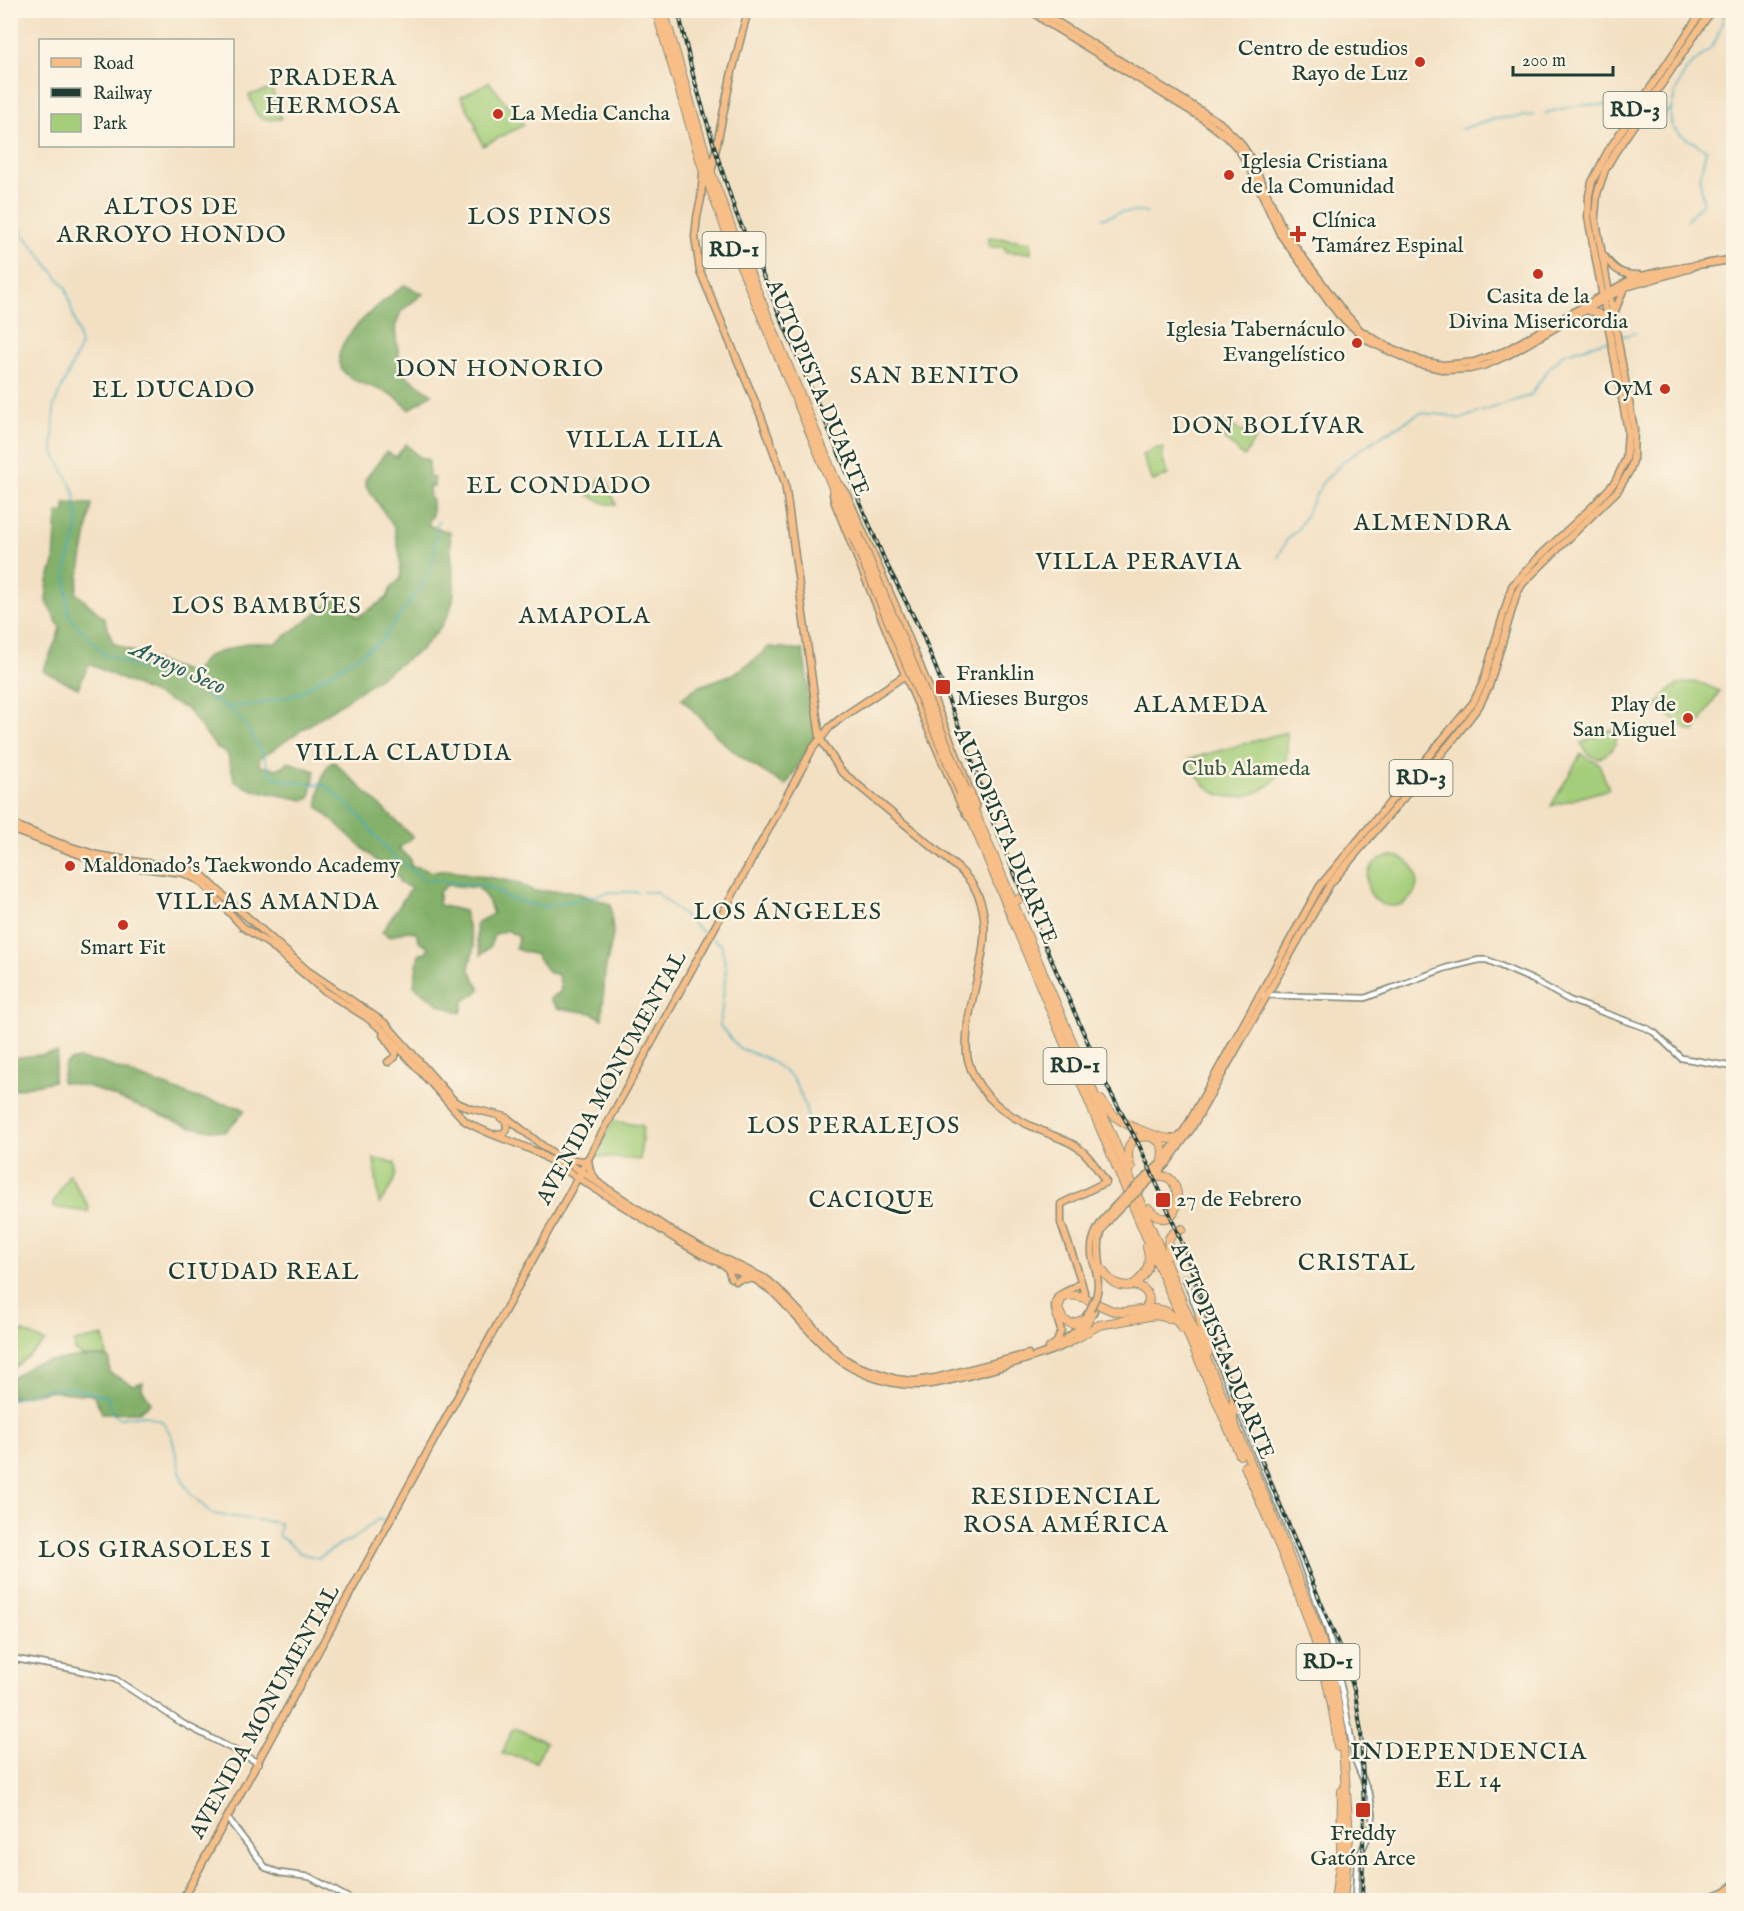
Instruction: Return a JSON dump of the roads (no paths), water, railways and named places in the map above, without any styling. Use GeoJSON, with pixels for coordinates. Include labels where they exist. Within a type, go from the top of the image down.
{"type":"FeatureCollection","features":[{"type":"Feature","properties":{"kind":"highway","name":"AUTOPISTA DUARTE"},"geometry":{"type":"LineString","coordinates":[[656,10],[715,202],[964,792],[974,826],[1141,1225],[1310,1607],[1333,1680],[1342,1732],[1349,1837],[1343,1900]]}},
{"type":"Feature","properties":{"kind":"highway","name":"AUTOPISTA DUARTE"},"geometry":{"type":"LineString","coordinates":[[663,10],[711,173],[833,481]]}},
{"type":"Feature","properties":{"kind":"highway","name":"AUTOPISTA DUARTE"},"geometry":{"type":"LineString","coordinates":[[964,792],[978,817],[1233,1422],[1316,1642],[1338,1738],[1342,1787],[1341,1858],[1335,1900]]}},
{"type":"Feature","properties":{"kind":"highway"},"geometry":{"type":"LineString","coordinates":[[1014,902],[1026,896]]}},
{"type":"Feature","properties":{"kind":"highway"},"geometry":{"type":"LineString","coordinates":[[1089,1079],[1102,1101],[1169,1255],[1187,1311]]}},
{"type":"Feature","properties":{"kind":"highway"},"geometry":{"type":"LineString","coordinates":[[1102,1101],[1125,1123],[1168,1139],[1179,1138]]}},
{"type":"Feature","properties":{"kind":"highway"},"geometry":{"type":"LineString","coordinates":[[1128,1160],[1128,1148],[1132,1140],[1146,1136],[1161,1144],[1162,1162]]}},
{"type":"Feature","properties":{"kind":"highway"},"geometry":{"type":"LineString","coordinates":[[1148,1179],[1167,1177],[1174,1183],[1176,1208],[1173,1215],[1165,1219],[1157,1217],[1149,1209]]}},
{"type":"Feature","properties":{"kind":"highway"},"geometry":{"type":"LineString","coordinates":[[1133,1285],[1144,1276],[1149,1262],[1149,1251],[1141,1225]]}},
{"type":"Feature","properties":{"kind":"highway"},"geometry":{"type":"LineString","coordinates":[[1169,1255],[1168,1238],[1174,1232],[1182,1229]]}},
{"type":"Feature","properties":{"kind":"highway"},"geometry":{"type":"LineString","coordinates":[[1101,1268],[1107,1278],[1117,1285],[1141,1287],[1148,1293],[1149,1302],[1145,1309]]}},
{"type":"Feature","properties":{"kind":"highway"},"geometry":{"type":"LineString","coordinates":[[1085,1319],[1072,1324],[1067,1323],[1061,1317],[1058,1309],[1061,1299],[1067,1295],[1073,1295],[1120,1312],[1160,1309],[1175,1319],[1190,1338]]}},
{"type":"Feature","properties":{"kind":"highway"},"geometry":{"type":"LineString","coordinates":[[1199,1314],[1213,1375]]}},
{"type":"Feature","properties":{"kind":"highway"},"geometry":{"type":"LineString","coordinates":[[1077,1338],[1099,1325],[1155,1315],[1172,1318],[1182,1328]]}},
{"type":"Feature","properties":{"kind":"highway"},"geometry":{"type":"LineString","coordinates":[[1233,1422],[1234,1397]]}},
{"type":"Feature","properties":{"kind":"main road"},"geometry":{"type":"LineString","coordinates":[[711,173],[731,76],[748,10]]}},
{"type":"Feature","properties":{"kind":"main road"},"geometry":{"type":"LineString","coordinates":[[1031,10],[1210,123],[1227,137],[1239,150],[1252,172],[1280,234],[1345,321],[1359,334],[1379,347],[1424,366],[1446,370],[1470,369],[1486,365],[1503,358],[1586,310],[1622,283],[1645,275],[1694,267]]}},
{"type":"Feature","properties":{"kind":"main road"},"geometry":{"type":"LineString","coordinates":[[1038,10],[1193,105],[1240,142],[1250,156],[1285,233],[1342,310],[1360,330],[1388,347],[1428,362],[1453,365],[1474,362],[1500,353],[1590,302],[1602,298]]}},
{"type":"Feature","properties":{"kind":"main road","name":"RD-3"},"geometry":{"type":"LineString","coordinates":[[1148,1179],[1184,1141],[1259,995],[1324,880],[1473,703],[1483,683],[1514,582],[1601,498],[1619,475],[1626,459],[1628,438],[1588,218],[1589,195],[1595,173],[1608,151],[1703,10]]}},
{"type":"Feature","properties":{"kind":"main road","name":"RD-3"},"geometry":{"type":"LineString","coordinates":[[1148,1179],[1179,1138],[1209,1092],[1268,995],[1330,884],[1479,706],[1489,686],[1517,593],[1523,583],[1615,493],[1626,478],[1633,461],[1635,438],[1595,216],[1597,194],[1605,170],[1712,10]]}},
{"type":"Feature","properties":{"kind":"main road"},"geometry":{"type":"LineString","coordinates":[[703,144],[710,146],[717,141]]}},
{"type":"Feature","properties":{"kind":"main road"},"geometry":{"type":"LineString","coordinates":[[703,169],[695,237],[699,271],[765,426],[785,483],[820,738],[831,758],[842,771],[964,874],[979,895],[986,923],[969,1019],[966,1045],[968,1060],[975,1077],[994,1103],[1020,1121],[1078,1148],[1106,1182],[1061,1204],[1061,1223],[1086,1299]]}},
{"type":"Feature","properties":{"kind":"main road"},"geometry":{"type":"LineString","coordinates":[[701,200],[707,197],[715,202]]}},
{"type":"Feature","properties":{"kind":"main road"},"geometry":{"type":"LineString","coordinates":[[1601,252],[1618,272],[1645,275]]}},
{"type":"Feature","properties":{"kind":"main road"},"geometry":{"type":"LineString","coordinates":[[1610,293],[1694,267],[1734,259]]}},
{"type":"Feature","properties":{"kind":"main road"},"geometry":{"type":"LineString","coordinates":[[1590,302],[1596,294],[1599,278]]}},
{"type":"Feature","properties":{"kind":"main road"},"geometry":{"type":"LineString","coordinates":[[1614,315],[1624,288]]}},
{"type":"Feature","properties":{"kind":"main road"},"geometry":{"type":"LineString","coordinates":[[1586,310],[1598,313],[1607,322]]}},
{"type":"Feature","properties":{"kind":"main road"},"geometry":{"type":"LineString","coordinates":[[833,481],[847,495],[974,799],[978,817]]}},
{"type":"Feature","properties":{"kind":"main road","name":"AUTOPISTA DUARTE"},"geometry":{"type":"LineString","coordinates":[[833,481],[835,503],[901,666],[961,805],[974,826]]}},
{"type":"Feature","properties":{"kind":"main road"},"geometry":{"type":"LineString","coordinates":[[901,666],[895,682],[911,688]]}},
{"type":"Feature","properties":{"kind":"main road","name":"AVENIDA MONUMENTAL"},"geometry":{"type":"LineString","coordinates":[[182,1900],[813,748],[841,718],[919,666]]}},
{"type":"Feature","properties":{"kind":"main road"},"geometry":{"type":"LineString","coordinates":[[10,823],[66,846],[97,855],[189,868],[202,875],[317,978],[386,1024],[455,1102],[512,1121],[544,1147],[561,1157],[586,1182],[702,1254],[756,1280],[773,1292],[843,1358],[857,1366],[905,1380],[935,1378],[1049,1348],[1066,1340],[1092,1311]]}},
{"type":"Feature","properties":{"kind":"main road"},"geometry":{"type":"LineString","coordinates":[[10,829],[89,858],[188,874],[202,883],[248,931],[269,944],[323,990],[390,1037],[465,1121],[490,1134],[527,1147],[567,1170],[598,1181],[664,1229],[766,1279],[840,1361],[849,1367],[887,1381],[911,1384],[934,1383],[1056,1350],[1077,1338],[1102,1287],[1097,1250],[1098,1239],[1106,1223],[1121,1204]]}},
{"type":"Feature","properties":{"kind":"main road"},"geometry":{"type":"LineString","coordinates":[[240,924],[244,922],[244,915]]}},
{"type":"Feature","properties":{"kind":"main road"},"geometry":{"type":"LineString","coordinates":[[248,931],[248,926],[255,924]]}},
{"type":"Feature","properties":{"kind":"main road"},"geometry":{"type":"LineString","coordinates":[[373,1023],[396,1053],[389,1064],[402,1057],[416,1067]]}},
{"type":"Feature","properties":{"kind":"main road"},"geometry":{"type":"LineString","coordinates":[[490,1134],[504,1133],[507,1128],[506,1121],[492,1113]]}},
{"type":"Feature","properties":{"kind":"main road"},"geometry":{"type":"LineString","coordinates":[[561,1157],[578,1161],[588,1159],[591,1171],[598,1181]]}},
{"type":"Feature","properties":{"kind":"main road"},"geometry":{"type":"LineString","coordinates":[[567,1170],[572,1188],[586,1182]]}},
{"type":"Feature","properties":{"kind":"main road"},"geometry":{"type":"LineString","coordinates":[[1098,1298],[1099,1282],[1092,1257],[1094,1238],[1102,1221],[1148,1179]]}},
{"type":"Feature","properties":{"kind":"main road"},"geometry":{"type":"LineString","coordinates":[[724,1264],[733,1280],[747,1278],[756,1280]]}},
{"type":"Feature","properties":{"kind":"main road"},"geometry":{"type":"LineString","coordinates":[[1073,1295],[1082,1284]]}},
{"type":"Feature","properties":{"kind":"main road"},"geometry":{"type":"LineString","coordinates":[[1049,1348],[1057,1342],[1061,1331],[1055,1313],[1056,1301],[1062,1294],[1082,1284]]}},
{"type":"Feature","properties":{"kind":"main road"},"geometry":{"type":"LineString","coordinates":[[1701,1900],[1726,1891],[1734,1884]]}},
{"type":"Feature","properties":{"kind":"street"},"geometry":{"type":"LineString","coordinates":[[1259,995],[1365,998],[1446,968],[1487,960],[1533,980],[1569,1000],[1646,1028],[1655,1033],[1681,1058],[1734,1067]]}},
{"type":"Feature","properties":{"kind":"street"},"geometry":{"type":"LineString","coordinates":[[1185,1278],[1320,1608],[1342,1691],[1355,1760],[1370,1796],[1373,1814],[1372,1824],[1358,1861],[1355,1900]]}},
{"type":"Feature","properties":{"kind":"street"},"geometry":{"type":"LineString","coordinates":[[10,1658],[115,1679],[182,1723],[259,1763]]}},
{"type":"Feature","properties":{"kind":"street"},"geometry":{"type":"LineString","coordinates":[[228,1819],[266,1868],[280,1873],[310,1877],[352,1900]]}},
{"type":"Feature","properties":{"kind":"waterway"},"geometry":{"type":"LineString","coordinates":[[1687,220],[1703,202],[1700,178],[1706,150],[1674,129],[1671,120],[1672,105],[1677,88],[1688,68],[1715,42],[1726,10]]}},
{"type":"Feature","properties":{"kind":"waterway"},"geometry":{"type":"LineString","coordinates":[[1545,113],[1578,105],[1608,105],[1627,115]]}},
{"type":"Feature","properties":{"kind":"waterway"},"geometry":{"type":"LineString","coordinates":[[1648,123],[1654,122],[1670,110]]}},
{"type":"Feature","properties":{"kind":"waterway"},"geometry":{"type":"LineString","coordinates":[[1461,129],[1494,119],[1534,115]]}},
{"type":"Feature","properties":{"kind":"waterway"},"geometry":{"type":"LineString","coordinates":[[1102,219],[1121,212],[1147,212]]}},
{"type":"Feature","properties":{"kind":"waterway","name":"Arroyo Seco"},"geometry":{"type":"LineString","coordinates":[[10,224],[18,227],[66,288],[81,345],[54,405],[53,451],[75,493],[78,527],[66,569],[68,615],[104,654],[198,690],[226,707],[244,722],[272,776],[293,782],[325,785],[356,812],[390,853],[423,879],[486,886],[511,899],[544,907],[612,892],[637,892]]}},
{"type":"Feature","properties":{"kind":"waterway"},"geometry":{"type":"LineString","coordinates":[[1619,337],[1635,333]]}},
{"type":"Feature","properties":{"kind":"waterway"},"geometry":{"type":"LineString","coordinates":[[1278,558],[1286,541],[1298,529],[1323,482],[1345,460],[1370,443],[1420,413],[1446,415],[1460,419],[1531,395],[1546,372],[1563,354],[1609,340]]}},
{"type":"Feature","properties":{"kind":"waterway"},"geometry":{"type":"LineString","coordinates":[[226,707],[253,705],[296,695],[380,642],[418,591],[433,561],[438,521]]}},
{"type":"Feature","properties":{"kind":"waterway","name":"Arroyo Seco"},"geometry":{"type":"LineString","coordinates":[[643,892],[656,892],[708,937]]}},
{"type":"Feature","properties":{"kind":"waterway","name":"Arroyo Seco"},"geometry":{"type":"LineString","coordinates":[[712,939],[721,944],[726,969],[720,1026],[739,1048],[768,1059],[793,1078],[805,1105],[811,1133]]}},
{"type":"Feature","properties":{"kind":"waterway"},"geometry":{"type":"LineString","coordinates":[[10,1400],[47,1389],[73,1388],[108,1397],[112,1413],[120,1418],[144,1415],[164,1422],[172,1438],[183,1482],[192,1495],[212,1514],[280,1523],[278,1536],[300,1553],[319,1558],[342,1543],[353,1539],[378,1519],[387,1522]]}},
{"type":"Feature","properties":{"kind":"railway"},"geometry":{"type":"LineString","coordinates":[[678,10],[693,75],[736,213],[885,561],[922,633],[970,755],[992,820],[1035,923],[1108,1088],[1139,1145],[1164,1200],[1185,1251],[1233,1393],[1345,1660],[1355,1693],[1361,1731],[1364,1810],[1362,1900]]}},
{"type":"Feature","properties":{"kind":"place","name":"Centro de estudios Rayo de Luz"},"geometry":{"type":"Point","coordinates":[1420,62]}},
{"type":"Feature","properties":{"kind":"place","name":"La Media Cancha"},"geometry":{"type":"Point","coordinates":[498,114]}},
{"type":"Feature","properties":{"kind":"place","name":"Iglesia Cristiana de la Comunidad"},"geometry":{"type":"Point","coordinates":[1229,175]}},
{"type":"Feature","properties":{"kind":"place","name":"Clínica Tamárez Espinal"},"geometry":{"type":"Point","coordinates":[1298,234]}},
{"type":"Feature","properties":{"kind":"place","name":"Casita de la Divina Misericordia"},"geometry":{"type":"Point","coordinates":[1538,274]}},
{"type":"Feature","properties":{"kind":"place","name":"Iglesia Tabernáculo Evangelístico"},"geometry":{"type":"Point","coordinates":[1357,343]}},
{"type":"Feature","properties":{"kind":"place","name":"OyM"},"geometry":{"type":"Point","coordinates":[1665,389]}},
{"type":"Feature","properties":{"kind":"place","name":"Franklin Mieses Burgos"},"geometry":{"type":"Point","coordinates":[943,687]}},
{"type":"Feature","properties":{"kind":"place","name":"Play de San Miguel"},"geometry":{"type":"Point","coordinates":[1688,718]}},
{"type":"Feature","properties":{"kind":"place","name":"Maldonado's Taekwondo Academy"},"geometry":{"type":"Point","coordinates":[70,866]}},
{"type":"Feature","properties":{"kind":"place","name":"Smart Fit"},"geometry":{"type":"Point","coordinates":[123,925]}},
{"type":"Feature","properties":{"kind":"place","name":"27 de Febrero"},"geometry":{"type":"Point","coordinates":[1163,1200]}},
{"type":"Feature","properties":{"kind":"place","name":"Freddy Gatón Arce"},"geometry":{"type":"Point","coordinates":[1363,1810]}},
{"type":"Feature","properties":{"kind":"district","name":"PRADERA HERMOSA"},"geometry":{"type":"Point","coordinates":[333,92]}},
{"type":"Feature","properties":{"kind":"district","name":"LOS PINOS"},"geometry":{"type":"Point","coordinates":[540,217]}},
{"type":"Feature","properties":{"kind":"district","name":"ALTOS DE ARROYO HONDO"},"geometry":{"type":"Point","coordinates":[172,221]}},
{"type":"Feature","properties":{"kind":"district","name":"DON HONORIO"},"geometry":{"type":"Point","coordinates":[500,369]}},
{"type":"Feature","properties":{"kind":"district","name":"SAN BENITO"},"geometry":{"type":"Point","coordinates":[935,376]}},
{"type":"Feature","properties":{"kind":"district","name":"EL DUCADO"},"geometry":{"type":"Point","coordinates":[174,390]}},
{"type":"Feature","properties":{"kind":"district","name":"DON BOLÍVAR"},"geometry":{"type":"Point","coordinates":[1268,426]}},
{"type":"Feature","properties":{"kind":"district","name":"VILLA LILA"},"geometry":{"type":"Point","coordinates":[645,440]}},
{"type":"Feature","properties":{"kind":"district","name":"EL CONDADO"},"geometry":{"type":"Point","coordinates":[559,486]}},
{"type":"Feature","properties":{"kind":"district","name":"ALMENDRA"},"geometry":{"type":"Point","coordinates":[1433,523]}},
{"type":"Feature","properties":{"kind":"district","name":"VILLA PERAVIA"},"geometry":{"type":"Point","coordinates":[1139,562]}},
{"type":"Feature","properties":{"kind":"district","name":"LOS BAMBÚES"},"geometry":{"type":"Point","coordinates":[267,606]}},
{"type":"Feature","properties":{"kind":"district","name":"AMAPOLA"},"geometry":{"type":"Point","coordinates":[585,616]}},
{"type":"Feature","properties":{"kind":"district","name":"ALAMEDA"},"geometry":{"type":"Point","coordinates":[1201,705]}},
{"type":"Feature","properties":{"kind":"district","name":"VILLA CLAUDIA"},"geometry":{"type":"Point","coordinates":[404,753]}},
{"type":"Feature","properties":{"kind":"district","name":"VILLAS AMANDA"},"geometry":{"type":"Point","coordinates":[268,902]}},
{"type":"Feature","properties":{"kind":"district","name":"LOS ÁNGELES"},"geometry":{"type":"Point","coordinates":[788,912]}},
{"type":"Feature","properties":{"kind":"district","name":"LOS PERALEJOS"},"geometry":{"type":"Point","coordinates":[854,1126]}},
{"type":"Feature","properties":{"kind":"district","name":"CACIQUE"},"geometry":{"type":"Point","coordinates":[872,1200]}},
{"type":"Feature","properties":{"kind":"district","name":"CRISTAL"},"geometry":{"type":"Point","coordinates":[1357,1263]}},
{"type":"Feature","properties":{"kind":"district","name":"CIUDAD REAL"},"geometry":{"type":"Point","coordinates":[264,1272]}},
{"type":"Feature","properties":{"kind":"district","name":"RESIDENCIAL ROSA AMÉRICA"},"geometry":{"type":"Point","coordinates":[1066,1511]}},
{"type":"Feature","properties":{"kind":"district","name":"LOS GIRASOLES I"},"geometry":{"type":"Point","coordinates":[155,1550]}},
{"type":"Feature","properties":{"kind":"district","name":"INDEPENDENCIA EL 14"},"geometry":{"type":"Point","coordinates":[1469,1766]}},
{"type":"Feature","properties":{"kind":"park label","name":"Club Alameda"},"geometry":{"type":"Point","coordinates":[1246,769]}}]}
